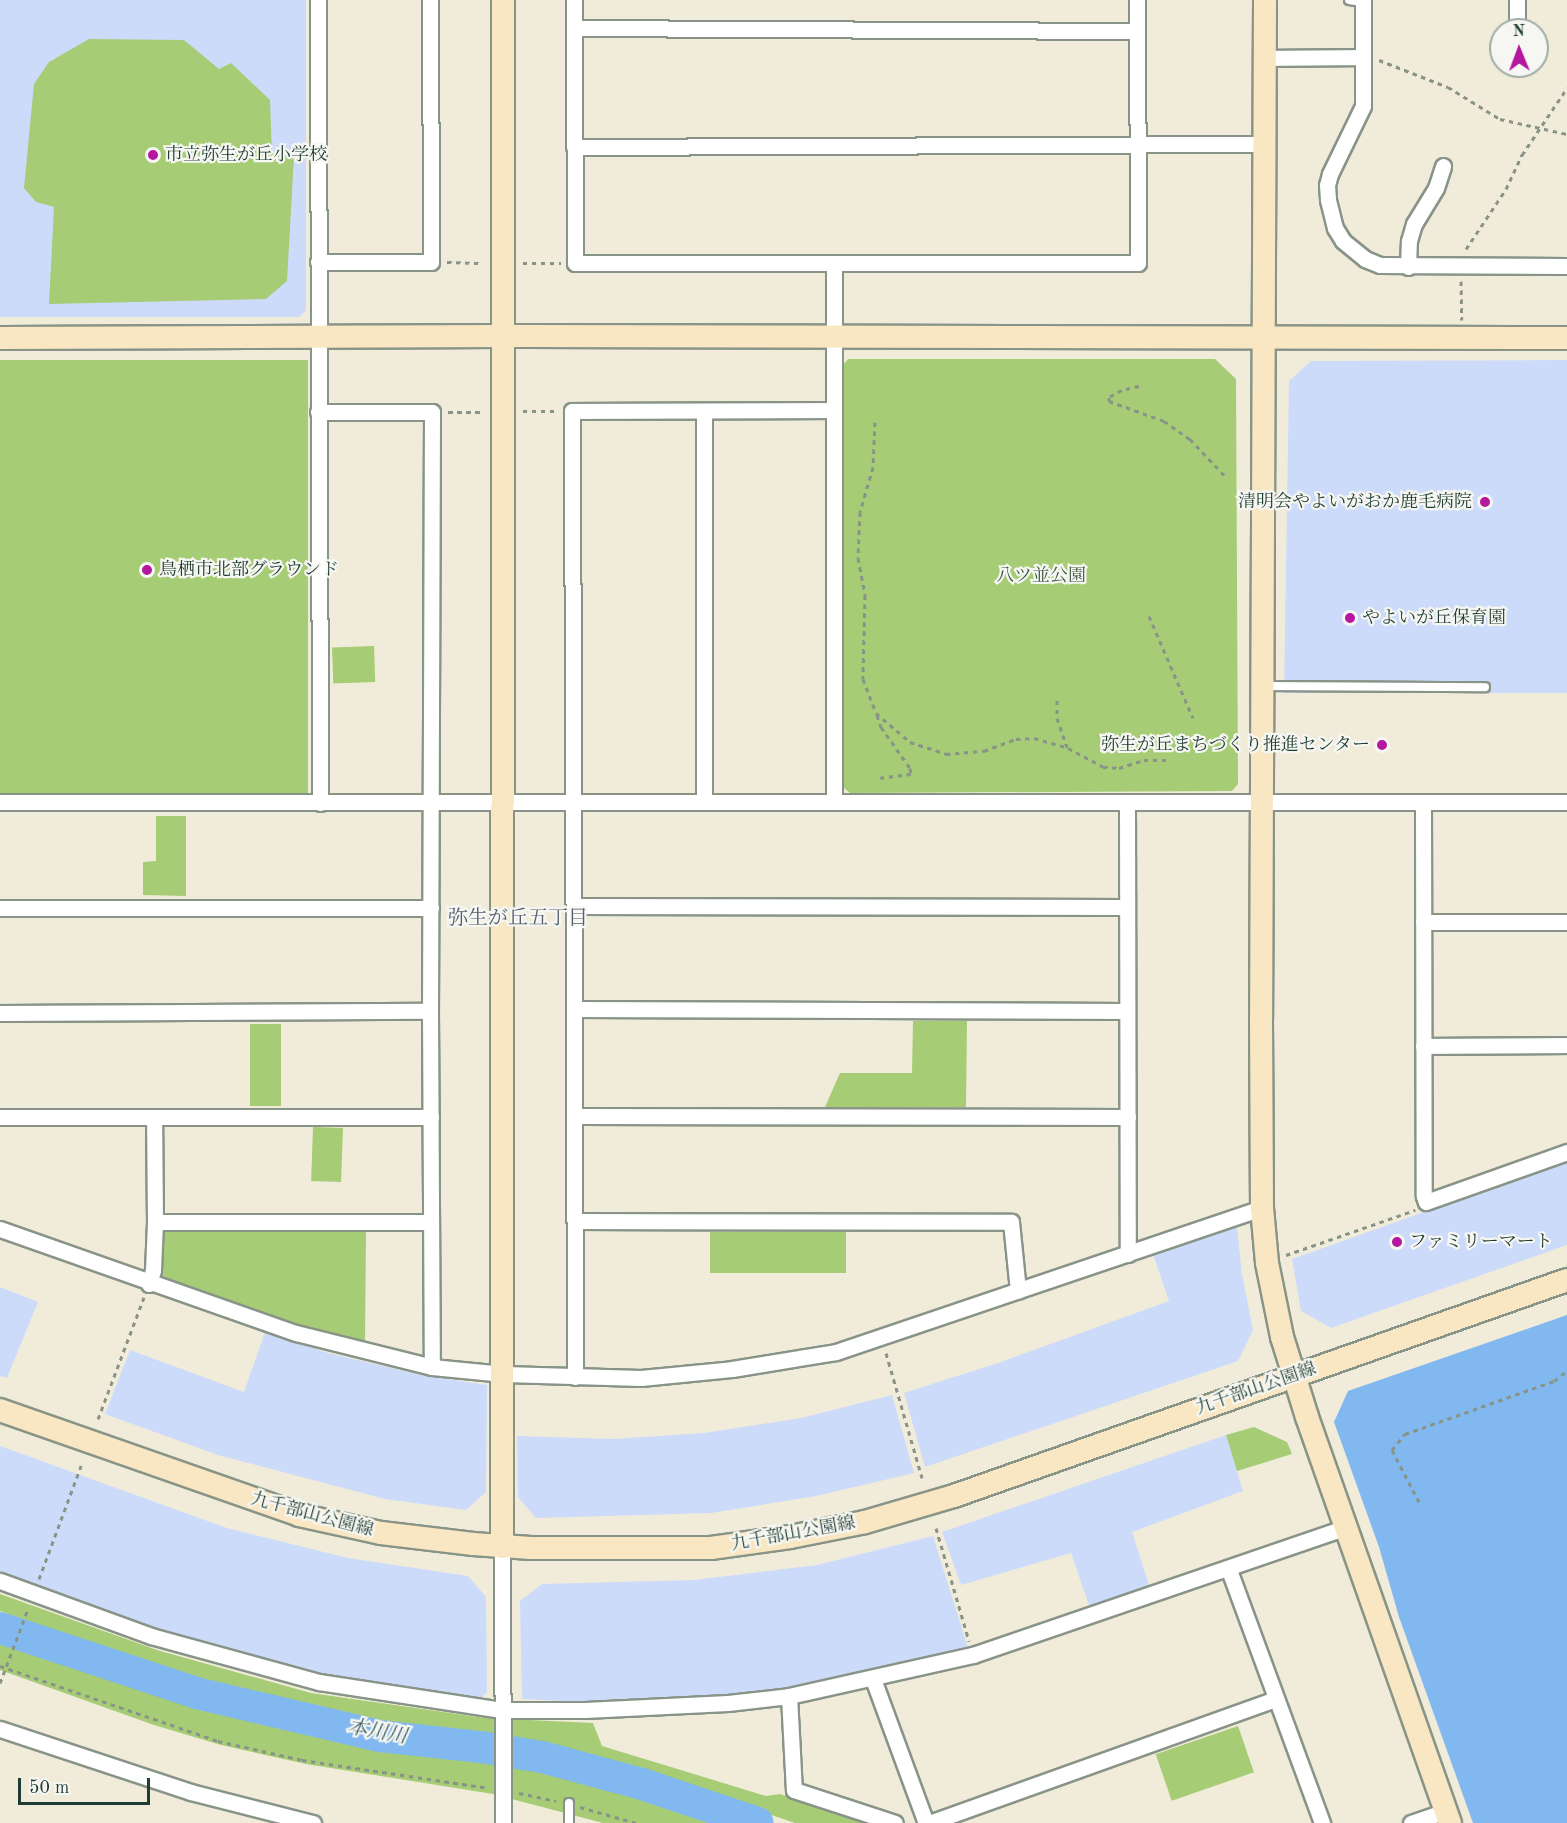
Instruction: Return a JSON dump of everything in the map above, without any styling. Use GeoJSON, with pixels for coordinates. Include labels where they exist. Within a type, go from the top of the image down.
{"type":"FeatureCollection","features":[{"type":"Feature","properties":{"kind":"street"},"geometry":{"type":"LineString","coordinates":[[318,0],[320,803]]}},
{"type":"Feature","properties":{"kind":"street"},"geometry":{"type":"LineString","coordinates":[[318,262],[431,262],[430,0]]}},
{"type":"Feature","properties":{"kind":"street"},"geometry":{"type":"LineString","coordinates":[[503,0],[503,1823]]}},
{"type":"Feature","properties":{"kind":"street"},"geometry":{"type":"LineString","coordinates":[[574,0],[575,262],[1138,263],[1137,0]]}},
{"type":"Feature","properties":{"kind":"street"},"geometry":{"type":"LineString","coordinates":[[1265,0],[1262,1208],[1267,1263],[1282,1337],[1448,1817],[1411,1823]]}},
{"type":"Feature","properties":{"kind":"street"},"geometry":{"type":"LineString","coordinates":[[1516,0],[1517,18]]}},
{"type":"Feature","properties":{"kind":"street"},"geometry":{"type":"LineString","coordinates":[[1358,1],[1363,106],[1330,174],[1328,200],[1335,228],[1343,241],[1356,253],[1380,265],[1408,267],[1567,266]]}},
{"type":"Feature","properties":{"kind":"street"},"geometry":{"type":"LineString","coordinates":[[574,28],[1137,31]]}},
{"type":"Feature","properties":{"kind":"street"},"geometry":{"type":"LineString","coordinates":[[1265,58],[1362,57]]}},
{"type":"Feature","properties":{"kind":"street"},"geometry":{"type":"LineString","coordinates":[[574,147],[1265,144]]}},
{"type":"Feature","properties":{"kind":"street"},"geometry":{"type":"LineString","coordinates":[[1408,267],[1409,241],[1414,224],[1436,188],[1443,166]]}},
{"type":"Feature","properties":{"kind":"street"},"geometry":{"type":"LineString","coordinates":[[834,263],[834,801]]}},
{"type":"Feature","properties":{"kind":"street"},"geometry":{"type":"LineString","coordinates":[[0,338],[834,336],[1567,338]]}},
{"type":"Feature","properties":{"kind":"street"},"geometry":{"type":"LineString","coordinates":[[575,1377],[572,411],[834,410]]}},
{"type":"Feature","properties":{"kind":"street"},"geometry":{"type":"LineString","coordinates":[[704,411],[704,801]]}},
{"type":"Feature","properties":{"kind":"street"},"geometry":{"type":"LineString","coordinates":[[318,412],[432,412],[430,1011],[432,1367]]}},
{"type":"Feature","properties":{"kind":"street"},"geometry":{"type":"LineString","coordinates":[[0,802],[1567,802]]}},
{"type":"Feature","properties":{"kind":"street"},"geometry":{"type":"LineString","coordinates":[[1127,802],[1128,1254]]}},
{"type":"Feature","properties":{"kind":"street"},"geometry":{"type":"LineString","coordinates":[[1423,802],[1424,1196],[1426,1202],[1567,1152]]}},
{"type":"Feature","properties":{"kind":"street"},"geometry":{"type":"LineString","coordinates":[[574,906],[1127,907]]}},
{"type":"Feature","properties":{"kind":"street"},"geometry":{"type":"LineString","coordinates":[[0,908],[431,908]]}},
{"type":"Feature","properties":{"kind":"street"},"geometry":{"type":"LineString","coordinates":[[1423,922],[1567,922]]}},
{"type":"Feature","properties":{"kind":"street"},"geometry":{"type":"LineString","coordinates":[[574,1009],[1127,1011]]}},
{"type":"Feature","properties":{"kind":"street"},"geometry":{"type":"LineString","coordinates":[[0,1013],[430,1011]]}},
{"type":"Feature","properties":{"kind":"street"},"geometry":{"type":"LineString","coordinates":[[1423,1046],[1567,1045]]}},
{"type":"Feature","properties":{"kind":"street"},"geometry":{"type":"LineString","coordinates":[[574,1116],[1128,1117]]}},
{"type":"Feature","properties":{"kind":"street"},"geometry":{"type":"LineString","coordinates":[[0,1117],[431,1117]]}},
{"type":"Feature","properties":{"kind":"street"},"geometry":{"type":"LineString","coordinates":[[149,1284],[153,1270],[155,1222],[154,1117]]}},
{"type":"Feature","properties":{"kind":"street"},"geometry":{"type":"LineString","coordinates":[[0,1229],[149,1284],[296,1333],[432,1367],[504,1374],[641,1378],[732,1369],[836,1352],[1262,1208]]}},
{"type":"Feature","properties":{"kind":"street"},"geometry":{"type":"LineString","coordinates":[[575,1221],[1011,1222],[1018,1291]]}},
{"type":"Feature","properties":{"kind":"street"},"geometry":{"type":"LineString","coordinates":[[155,1222],[431,1222]]}},
{"type":"Feature","properties":{"kind":"street","name":"九千部山公園線"},"geometry":{"type":"LineString","coordinates":[[0,1410],[299,1515],[381,1533],[502,1546],[711,1548],[790,1537],[865,1522],[954,1496],[1567,1280]]}},
{"type":"Feature","properties":{"kind":"street"},"geometry":{"type":"LineString","coordinates":[[0,1581],[151,1636],[319,1682],[502,1710],[585,1710],[728,1703],[789,1696],[973,1655],[1228,1570],[1346,1527]]}},
{"type":"Feature","properties":{"kind":"street"},"geometry":{"type":"LineString","coordinates":[[1228,1570],[1322,1823]]}},
{"type":"Feature","properties":{"kind":"street"},"geometry":{"type":"LineString","coordinates":[[873,1679],[927,1823],[1275,1699]]}},
{"type":"Feature","properties":{"kind":"street"},"geometry":{"type":"LineString","coordinates":[[789,1696],[794,1790],[895,1823]]}},
{"type":"Feature","properties":{"kind":"street"},"geometry":{"type":"LineString","coordinates":[[0,1729],[191,1792],[313,1823]]}},
{"type":"Feature","properties":{"kind":"lane"},"geometry":{"type":"LineString","coordinates":[[1263,686],[1485,687]]}},
{"type":"Feature","properties":{"kind":"lane"},"geometry":{"type":"LineString","coordinates":[[569,1803],[569,1823]]}},
{"type":"Feature","properties":{"kind":"path"},"geometry":{"type":"LineString","coordinates":[[1362,57],[1384,61],[1448,87],[1500,119],[1567,134]]}},
{"type":"Feature","properties":{"kind":"path"},"geometry":{"type":"LineString","coordinates":[[1462,322],[1460,266],[1467,245],[1506,189],[1522,154],[1567,88]]}},
{"type":"Feature","properties":{"kind":"path"},"geometry":{"type":"LineString","coordinates":[[431,262],[490,262]]}},
{"type":"Feature","properties":{"kind":"path"},"geometry":{"type":"LineString","coordinates":[[514,263],[575,262]]}},
{"type":"Feature","properties":{"kind":"path"},"geometry":{"type":"LineString","coordinates":[[1139,386],[1122,390],[1109,397],[1109,401],[1164,422],[1191,439],[1225,476]]}},
{"type":"Feature","properties":{"kind":"path"},"geometry":{"type":"LineString","coordinates":[[875,422],[873,467],[861,512],[858,558],[865,595],[863,679],[881,727],[910,768],[911,774],[880,778]]}},
{"type":"Feature","properties":{"kind":"path"},"geometry":{"type":"LineString","coordinates":[[1149,616],[1193,718]]}},
{"type":"Feature","properties":{"kind":"path"},"geometry":{"type":"LineString","coordinates":[[1058,700],[1057,718],[1068,748]]}},
{"type":"Feature","properties":{"kind":"path"},"geometry":{"type":"LineString","coordinates":[[876,713],[910,742],[946,754],[984,751],[1016,739],[1034,738],[1068,748],[1103,767],[1119,768],[1144,760],[1169,760]]}},
{"type":"Feature","properties":{"kind":"path"},"geometry":{"type":"LineString","coordinates":[[1286,1255],[1415,1210],[1426,1202]]}},
{"type":"Feature","properties":{"kind":"path"},"geometry":{"type":"LineString","coordinates":[[98,1419],[149,1284]]}},
{"type":"Feature","properties":{"kind":"path"},"geometry":{"type":"LineString","coordinates":[[881,1337],[901,1398],[922,1478]]}},
{"type":"Feature","properties":{"kind":"path"},"geometry":{"type":"LineString","coordinates":[[1419,1502],[1392,1450],[1404,1434],[1554,1381],[1567,1371]]}},
{"type":"Feature","properties":{"kind":"path"},"geometry":{"type":"LineString","coordinates":[[37,1583],[81,1466]]}},
{"type":"Feature","properties":{"kind":"path"},"geometry":{"type":"LineString","coordinates":[[936,1528],[973,1655]]}},
{"type":"Feature","properties":{"kind":"path"},"geometry":{"type":"LineString","coordinates":[[0,1683],[30,1604]]}},
{"type":"Feature","properties":{"kind":"path"},"geometry":{"type":"LineString","coordinates":[[0,1665],[218,1741],[302,1760],[503,1790],[569,1803],[636,1823]]}},
{"type":"Feature","properties":{"kind":"shaded area","name":"市立弥生が丘小学校"},"geometry":{"type":"Polygon","coordinates":[[[0,0],[306,0],[306,310],[300,317],[0,317],[0,0]]]}},
{"type":"Feature","properties":{"kind":"shaded area"},"geometry":{"type":"Polygon","coordinates":[[[1567,360],[1567,693],[1284,693],[1289,381],[1311,361],[1567,360]]]}},
{"type":"Feature","properties":{"kind":"shaded area"},"geometry":{"type":"Polygon","coordinates":[[[1567,1161],[1567,1245],[1331,1328],[1301,1311],[1292,1259],[1567,1161]]]}},
{"type":"Feature","properties":{"kind":"shaded area"},"geometry":{"type":"Polygon","coordinates":[[[1234,1224],[1237,1228],[1242,1274],[1253,1330],[1238,1361],[925,1467],[904,1393],[998,1363],[1169,1301],[1152,1251],[1234,1224]]]}},
{"type":"Feature","properties":{"kind":"shaded area"},"geometry":{"type":"Polygon","coordinates":[[[0,1287],[38,1302],[7,1378],[0,1376],[0,1287]]]}},
{"type":"Feature","properties":{"kind":"shaded area"},"geometry":{"type":"Polygon","coordinates":[[[265,1332],[328,1353],[421,1375],[487,1385],[486,1492],[466,1510],[385,1499],[218,1455],[105,1414],[130,1350],[244,1392],[265,1332]]]}},
{"type":"Feature","properties":{"kind":"shaded area"},"geometry":{"type":"Polygon","coordinates":[[[892,1395],[914,1473],[816,1496],[711,1513],[536,1518],[518,1497],[517,1436],[614,1439],[704,1433],[801,1418],[892,1395]]]}},
{"type":"Feature","properties":{"kind":"shaded area"},"geometry":{"type":"Polygon","coordinates":[[[1226,1435],[1243,1491],[1132,1532],[1150,1588],[1090,1608],[1071,1553],[961,1585],[942,1532],[1226,1435]]]}},
{"type":"Feature","properties":{"kind":"shaded area"},"geometry":{"type":"Polygon","coordinates":[[[0,1446],[227,1528],[348,1558],[468,1576],[486,1597],[487,1692],[480,1699],[326,1677],[188,1641],[0,1574],[0,1446]]]}},
{"type":"Feature","properties":{"kind":"shaded area"},"geometry":{"type":"Polygon","coordinates":[[[933,1536],[968,1648],[822,1683],[701,1698],[585,1702],[522,1699],[520,1601],[542,1584],[694,1580],[817,1565],[933,1536]]]}},
{"type":"Feature","properties":{"kind":"green space","name":"市立弥生が丘小学校"},"geometry":{"type":"Polygon","coordinates":[[[89,39],[184,40],[219,69],[231,63],[270,100],[272,153],[294,157],[287,281],[266,299],[49,304],[54,207],[36,202],[24,188],[34,84],[49,62],[89,39]]]}},
{"type":"Feature","properties":{"kind":"green space","name":"八ツ並公園"},"geometry":{"type":"Polygon","coordinates":[[[848,359],[1215,359],[1236,379],[1238,784],[1232,791],[850,793],[844,788],[843,365],[848,359]]]}},
{"type":"Feature","properties":{"kind":"green space","name":"鳥栖市北部グラウンド"},"geometry":{"type":"Polygon","coordinates":[[[0,360],[308,360],[308,794],[0,794],[0,360]]]}},
{"type":"Feature","properties":{"kind":"green space"},"geometry":{"type":"Polygon","coordinates":[[[374,646],[375,682],[333,683],[332,647],[374,646]]]}},
{"type":"Feature","properties":{"kind":"green space"},"geometry":{"type":"Polygon","coordinates":[[[156,816],[186,816],[186,896],[143,895],[143,862],[156,861],[156,816]]]}},
{"type":"Feature","properties":{"kind":"green space"},"geometry":{"type":"Polygon","coordinates":[[[913,1021],[967,1021],[966,1107],[825,1107],[840,1073],[912,1073],[913,1021]]]}},
{"type":"Feature","properties":{"kind":"green space"},"geometry":{"type":"Polygon","coordinates":[[[250,1024],[281,1024],[281,1106],[250,1106],[250,1024]]]}},
{"type":"Feature","properties":{"kind":"green space"},"geometry":{"type":"Polygon","coordinates":[[[313,1127],[343,1128],[341,1182],[311,1181],[313,1127]]]}},
{"type":"Feature","properties":{"kind":"green space"},"geometry":{"type":"Polygon","coordinates":[[[168,1228],[366,1229],[365,1344],[310,1329],[167,1281],[162,1274],[162,1234],[168,1228]]]}},
{"type":"Feature","properties":{"kind":"green space"},"geometry":{"type":"Polygon","coordinates":[[[710,1232],[846,1232],[846,1273],[710,1273],[710,1232]]]}},
{"type":"Feature","properties":{"kind":"green space"},"geometry":{"type":"Polygon","coordinates":[[[1254,1427],[1287,1442],[1292,1454],[1237,1471],[1226,1435],[1254,1427]]]}},
{"type":"Feature","properties":{"kind":"green space"},"geometry":{"type":"Polygon","coordinates":[[[0,1594],[157,1650],[311,1693],[485,1718],[593,1723],[602,1746],[766,1796],[780,1794],[864,1823],[795,1823],[629,1767],[530,1743],[370,1721],[235,1693],[0,1611],[0,1594]]]}},
{"type":"Feature","properties":{"kind":"green space"},"geometry":{"type":"Polygon","coordinates":[[[0,1635],[235,1717],[372,1746],[499,1763],[620,1790],[716,1823],[603,1823],[493,1794],[306,1764],[221,1745],[154,1725],[0,1670],[0,1635]]]}},
{"type":"Feature","properties":{"kind":"green space"},"geometry":{"type":"Polygon","coordinates":[[[1238,1726],[1254,1772],[1172,1801],[1156,1754],[1238,1726]]]}},
{"type":"Feature","properties":{"kind":"water"},"geometry":{"type":"Polygon","coordinates":[[[1567,1315],[1567,1823],[1473,1823],[1399,1617],[1379,1547],[1334,1422],[1348,1391],[1567,1315]]]}},
{"type":"Feature","properties":{"kind":"waterway","name":"本川川"},"geometry":{"type":"LineString","coordinates":[[0,1628],[196,1693],[379,1736],[481,1747],[542,1757],[642,1784],[758,1823]]}},
{"type":"Feature","properties":{"kind":"place","name":"市立弥生が丘小学校"},"geometry":{"type":"Point","coordinates":[153,155]}},
{"type":"Feature","properties":{"kind":"place","name":"清明会やよいがおか鹿毛病院"},"geometry":{"type":"Point","coordinates":[1485,502]}},
{"type":"Feature","properties":{"kind":"place","name":"鳥栖市北部グラウンド"},"geometry":{"type":"Point","coordinates":[147,570]}},
{"type":"Feature","properties":{"kind":"place","name":"やよいが丘保育園"},"geometry":{"type":"Point","coordinates":[1350,618]}},
{"type":"Feature","properties":{"kind":"place","name":"弥生が丘まちづくり推進センター"},"geometry":{"type":"Point","coordinates":[1382,745]}},
{"type":"Feature","properties":{"kind":"place","name":"ファミリーマート"},"geometry":{"type":"Point","coordinates":[1397,1242]}},
{"type":"Feature","properties":{"kind":"district","name":"弥生が丘五丁目"},"geometry":{"type":"Point","coordinates":[518,919]}}]}
